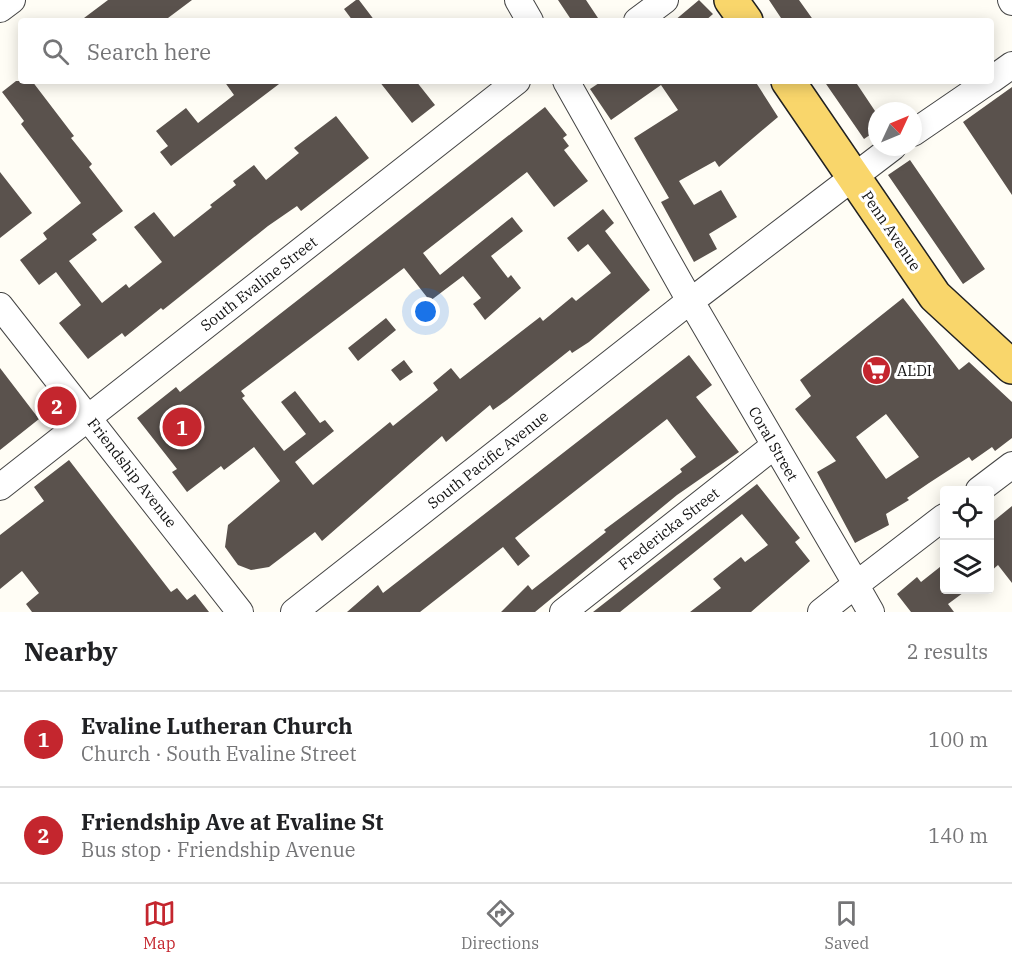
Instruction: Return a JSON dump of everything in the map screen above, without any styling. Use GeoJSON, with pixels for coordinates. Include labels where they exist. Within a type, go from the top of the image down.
{"type":"FeatureCollection","features":[{"type":"Feature","properties":{"kind":"main road"},"geometry":{"type":"LineString","coordinates":[[731,0],[744,18]]}},
{"type":"Feature","properties":{"kind":"main road","name":"Penn Avenue"},"geometry":{"type":"LineString","coordinates":[[790,84],[935,296],[1012,367]]}},
{"type":"Feature","properties":{"kind":"street"},"geometry":{"type":"LineString","coordinates":[[0,9],[12,0]]}},
{"type":"Feature","properties":{"kind":"street"},"geometry":{"type":"LineString","coordinates":[[518,0],[528,18]]}},
{"type":"Feature","properties":{"kind":"street"},"geometry":{"type":"LineString","coordinates":[[642,18],[664,0]]}},
{"type":"Feature","properties":{"kind":"street"},"geometry":{"type":"LineString","coordinates":[[994,77],[1012,65]]}},
{"type":"Feature","properties":{"kind":"street","name":"South Evaline Street"},"geometry":{"type":"LineString","coordinates":[[0,487],[513,84]]}},
{"type":"Feature","properties":{"kind":"street","name":"Coral Street"},"geometry":{"type":"LineString","coordinates":[[568,84],[774,446],[859,590]]}},
{"type":"Feature","properties":{"kind":"street"},"geometry":{"type":"LineString","coordinates":[[922,127],[984,84]]}},
{"type":"Feature","properties":{"kind":"street","name":"South Pacific Avenue"},"geometry":{"type":"LineString","coordinates":[[294,612],[880,156]]}},
{"type":"Feature","properties":{"kind":"street","name":"Friendship Avenue"},"geometry":{"type":"LineString","coordinates":[[0,306],[240,612]]}},
{"type":"Feature","properties":{"kind":"street","name":"Fredericka Street"},"geometry":{"type":"LineString","coordinates":[[563,612],[774,446]]}},
{"type":"Feature","properties":{"kind":"street"},"geometry":{"type":"LineString","coordinates":[[984,486],[1012,465]]}},
{"type":"Feature","properties":{"kind":"street"},"geometry":{"type":"LineString","coordinates":[[821,612],[859,590],[940,521]]}},
{"type":"Feature","properties":{"kind":"building"},"geometry":{"type":"Polygon","coordinates":[[[108,0],[192,0],[168,18],[84,18],[108,0]]]}},
{"type":"Feature","properties":{"kind":"building"},"geometry":{"type":"Polygon","coordinates":[[[359,0],[373,18],[351,18],[344,9],[359,0]]]}},
{"type":"Feature","properties":{"kind":"building"},"geometry":{"type":"Polygon","coordinates":[[[558,0],[586,0],[598,18],[570,18],[558,0]]]}},
{"type":"Feature","properties":{"kind":"building"},"geometry":{"type":"Polygon","coordinates":[[[699,0],[713,14],[708,18],[678,18],[699,0]]]}},
{"type":"Feature","properties":{"kind":"building"},"geometry":{"type":"Polygon","coordinates":[[[769,0],[799,0],[812,18],[781,18],[769,0]]]}},
{"type":"Feature","properties":{"kind":"building"},"geometry":{"type":"Polygon","coordinates":[[[16,81],[18,84],[34,84],[74,136],[71,138],[92,164],[89,167],[123,211],[92,234],[97,240],[69,261],[102,303],[126,284],[129,288],[162,262],[134,227],[154,212],[174,237],[212,207],[210,205],[236,185],[233,181],[254,165],[266,180],[299,153],[294,148],[336,116],[369,158],[301,211],[297,206],[268,226],[163,310],[161,308],[125,337],[122,333],[88,359],[59,323],[81,305],[56,272],[39,285],[20,260],[47,239],[43,233],[81,203],[21,124],[24,121],[2,92],[16,81]]]}},
{"type":"Feature","properties":{"kind":"building"},"geometry":{"type":"Polygon","coordinates":[[[226,84],[279,84],[171,166],[160,152],[168,146],[156,131],[186,108],[198,123],[234,95],[226,84]]]}},
{"type":"Feature","properties":{"kind":"building"},"geometry":{"type":"Polygon","coordinates":[[[381,84],[418,84],[435,105],[412,123],[381,84]]]}},
{"type":"Feature","properties":{"kind":"building"},"geometry":{"type":"Polygon","coordinates":[[[598,84],[757,84],[778,117],[719,167],[715,161],[679,181],[694,205],[721,190],[737,217],[709,234],[717,249],[694,262],[661,202],[669,198],[634,138],[678,110],[661,85],[611,120],[590,89],[598,84]]]}},
{"type":"Feature","properties":{"kind":"building"},"geometry":{"type":"Polygon","coordinates":[[[826,84],[857,84],[869,102],[868,136],[864,139],[826,84]]]}},
{"type":"Feature","properties":{"kind":"building"},"geometry":{"type":"Polygon","coordinates":[[[1012,87],[1012,195],[963,122],[1012,87]]]}},
{"type":"Feature","properties":{"kind":"building"},"geometry":{"type":"Polygon","coordinates":[[[545,107],[567,135],[563,138],[569,146],[564,150],[588,181],[554,207],[527,172],[423,253],[440,275],[512,217],[523,231],[491,256],[508,278],[511,275],[521,288],[485,320],[473,304],[481,298],[463,276],[430,301],[404,268],[241,391],[245,396],[242,398],[284,451],[306,434],[281,402],[295,391],[320,423],[325,420],[334,431],[295,462],[313,485],[390,422],[393,426],[438,390],[433,383],[451,368],[460,379],[540,317],[543,321],[572,297],[576,301],[611,273],[588,244],[578,252],[567,238],[603,209],[614,223],[605,231],[650,290],[589,342],[572,353],[570,350],[493,410],[490,405],[446,442],[442,436],[322,541],[315,532],[269,567],[251,570],[238,565],[225,547],[228,525],[280,481],[254,447],[224,470],[221,466],[187,492],[172,472],[177,469],[137,418],[176,387],[180,392],[545,107]]]}},
{"type":"Feature","properties":{"kind":"building"},"geometry":{"type":"Polygon","coordinates":[[[910,160],[985,269],[963,284],[888,175],[910,160]]]}},
{"type":"Feature","properties":{"kind":"building"},"geometry":{"type":"Polygon","coordinates":[[[0,172],[32,213],[0,238],[0,172]]]}},
{"type":"Feature","properties":{"kind":"building"},"geometry":{"type":"Polygon","coordinates":[[[903,298],[959,370],[969,362],[1012,402],[1012,438],[995,451],[992,447],[972,461],[969,457],[929,483],[907,498],[909,500],[886,514],[889,525],[855,543],[817,472],[836,461],[795,409],[811,396],[800,380],[903,298]],[[886,414],[856,437],[886,479],[919,457],[886,414]]]}},
{"type":"Feature","properties":{"kind":"building"},"geometry":{"type":"Polygon","coordinates":[[[386,318],[396,330],[358,361],[348,348],[386,318]]]}},
{"type":"Feature","properties":{"kind":"building"},"geometry":{"type":"Polygon","coordinates":[[[689,355],[712,385],[696,397],[739,452],[677,495],[535,612],[501,612],[528,585],[532,590],[606,532],[604,530],[682,472],[680,469],[696,457],[667,419],[515,538],[530,556],[518,566],[503,547],[420,612],[347,612],[378,585],[383,593],[689,355]]]}},
{"type":"Feature","properties":{"kind":"building"},"geometry":{"type":"Polygon","coordinates":[[[404,360],[413,372],[400,381],[391,370],[404,360]]]}},
{"type":"Feature","properties":{"kind":"building"},"geometry":{"type":"Polygon","coordinates":[[[0,368],[39,419],[0,450],[0,368]]]}},
{"type":"Feature","properties":{"kind":"building"},"geometry":{"type":"Polygon","coordinates":[[[69,460],[171,592],[177,588],[187,600],[195,594],[209,612],[32,612],[26,604],[39,593],[22,571],[0,589],[0,535],[44,501],[34,487],[69,460]]]}},
{"type":"Feature","properties":{"kind":"building"},"geometry":{"type":"Polygon","coordinates":[[[757,484],[800,538],[795,542],[810,561],[751,612],[690,612],[721,588],[713,579],[741,557],[745,562],[768,545],[742,514],[620,612],[593,612],[757,484]]]}},
{"type":"Feature","properties":{"kind":"building"},"geometry":{"type":"Polygon","coordinates":[[[1012,506],[1012,583],[998,565],[994,568],[994,521],[1012,506]]]}},
{"type":"Feature","properties":{"kind":"building"},"geometry":{"type":"Polygon","coordinates":[[[940,567],[940,594],[962,594],[948,604],[954,612],[911,612],[897,594],[917,577],[921,582],[940,567]]]}},
{"type":"Feature","properties":{"kind":"place","name":"ALDI"},"geometry":{"type":"Point","coordinates":[876,371]}},
{"type":"Feature","properties":{"kind":"place","name":"Friendship Ave at Evaline St"},"geometry":{"type":"Point","coordinates":[57,406]}},
{"type":"Feature","properties":{"kind":"place","name":"Evaline Lutheran Church"},"geometry":{"type":"Point","coordinates":[182,427]}}]}
